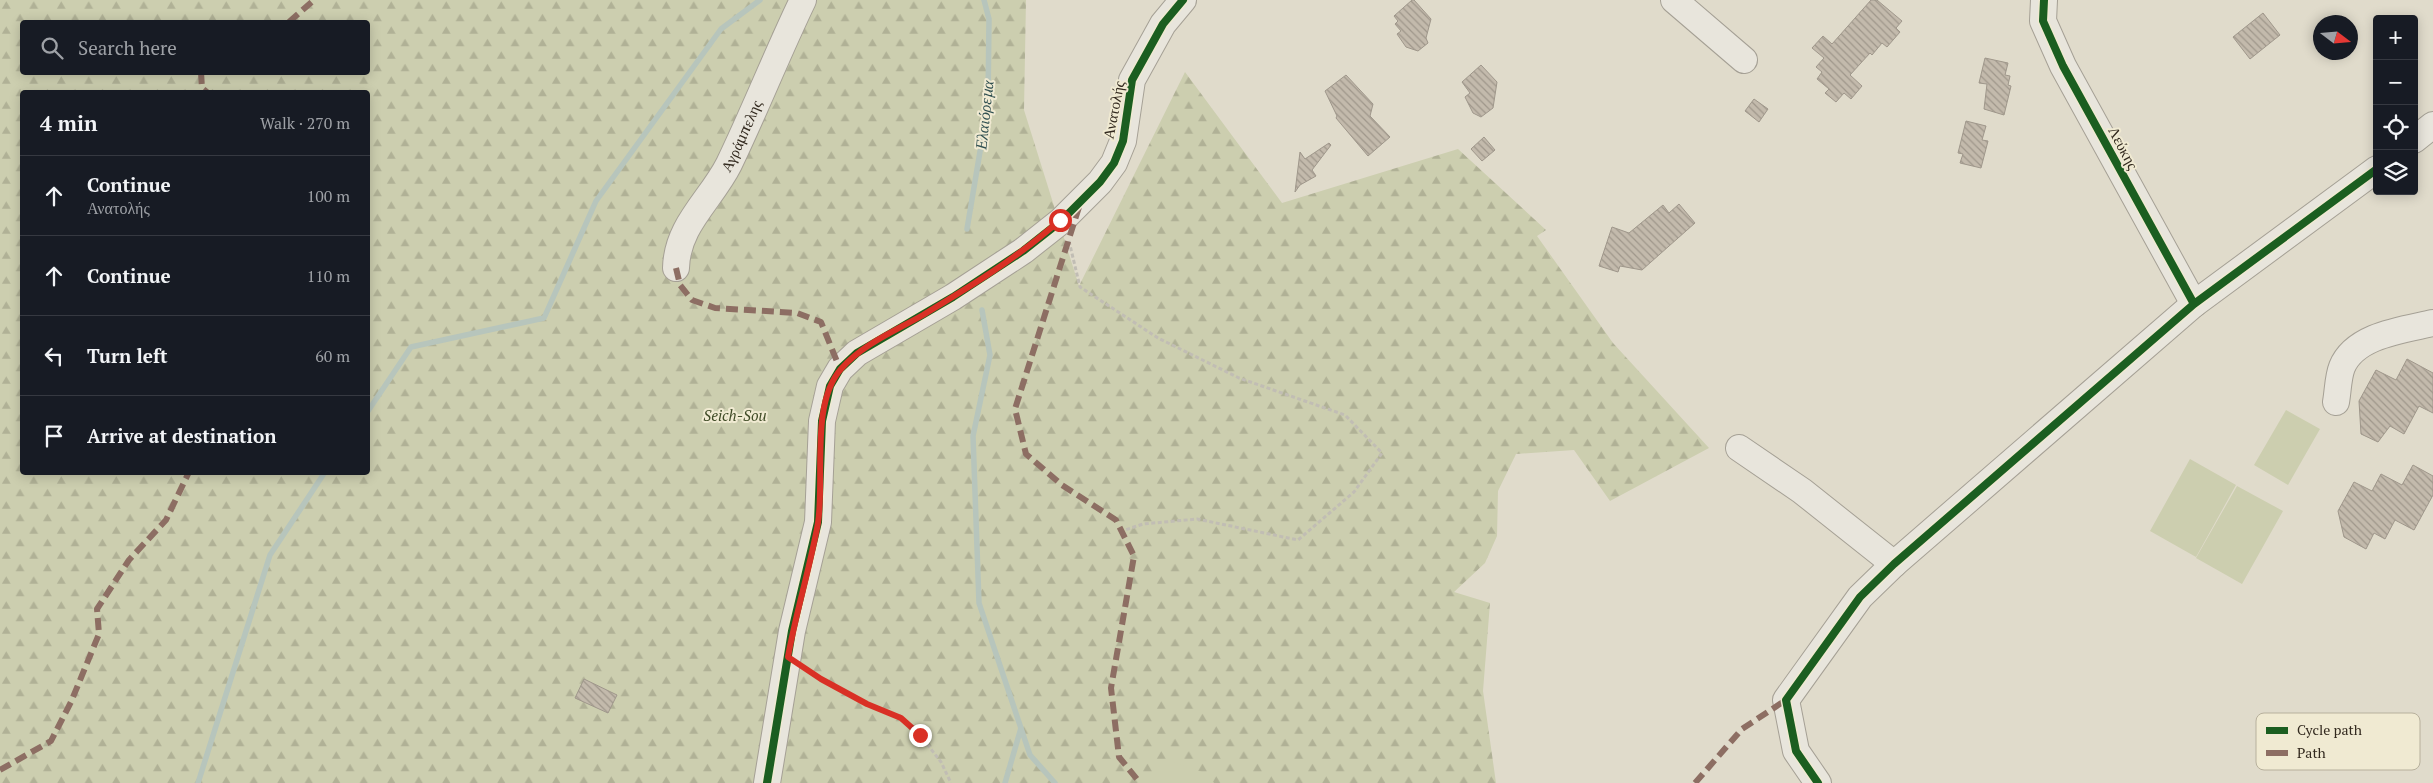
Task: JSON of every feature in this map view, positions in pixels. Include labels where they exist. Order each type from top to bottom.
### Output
[{"type":"street","name":"Αγράμπελης","points":[[676,268],[677,252],[685,231],[728,165],[803,0]]},
{"type":"street","name":"Ανατολής","points":[[788,657],[818,522],[824,407],[830,386],[840,369],[866,347],[953,297],[1023,251],[1055,226],[1100,182],[1114,163],[1123,141],[1132,80],[1163,24],[1184,0]]},
{"type":"street","points":[[1674,0],[1744,60]]},
{"type":"street","name":"Λεύκης","points":[[2044,0],[2044,22],[2063,66],[2194,304]]},
{"type":"street","points":[[2418,137],[2433,125]]},
{"type":"street","points":[[1818,783],[1796,751],[1786,700],[1860,597],[1894,564],[2194,304],[2373,172]]},
{"type":"street","points":[[2336,402],[2342,368],[2351,352],[2385,334],[2433,323]]},
{"type":"street","points":[[1739,448],[1802,491],[1894,564]]},
{"type":"street","points":[[767,783],[788,657]]},
{"type":"path","points":[[1068,238],[1080,287],[1158,338],[1238,378],[1345,415],[1382,453],[1354,492],[1298,540],[1197,519],[1143,524],[1122,531]]},
{"type":"path","points":[[788,657],[821,679],[867,704],[901,718],[920,735],[941,762],[950,783]]},
{"type":"green space","name":"Seich-Sou","points":[[0,0],[1026,0],[1024,110],[1079,286],[1185,72],[1282,203],[1458,149],[1546,230],[1537,236],[1613,343],[1709,448],[1610,501],[1574,450],[1516,454],[1498,491],[1497,536],[1485,563],[1454,592],[1490,603],[1483,691],[1496,783],[0,783]]},
{"type":"green space","points":[[2286,410],[2320,429],[2288,485],[2254,465]]},
{"type":"green space","points":[[2190,459],[2236,485],[2196,557],[2150,531]]},
{"type":"green space","points":[[2237,486],[2283,511],[2242,584],[2196,558]]},
{"type":"green space","points":[[1172,762],[1208,774],[1214,783],[1151,783]]},
{"type":"building","points":[[1412,0],[1431,19],[1426,38],[1428,43],[1418,51],[1406,47],[1397,34],[1401,31],[1395,24],[1398,21],[1394,16]]},
{"type":"building","points":[[1871,0],[1877,0],[1902,21],[1896,28],[1900,32],[1887,47],[1882,43],[1872,55],[1870,53],[1850,75],[1862,86],[1851,99],[1844,93],[1836,102],[1825,93],[1829,89],[1817,79],[1822,72],[1816,67],[1824,58],[1812,48],[1823,36],[1832,44]]},
{"type":"building","points":[[2263,13],[2280,35],[2250,59],[2233,37]]},
{"type":"building","points":[[1985,58],[2008,63],[2005,75],[2010,76],[2008,85],[2011,86],[2004,115],[1984,109],[1987,84],[1979,83]]},
{"type":"building","points":[[1481,65],[1497,82],[1493,108],[1481,117],[1473,113],[1465,97],[1470,93],[1462,82]]},
{"type":"building","points":[[1346,75],[1373,104],[1370,116],[1390,137],[1368,156],[1336,118],[1337,116],[1325,91]]},
{"type":"building","points":[[1754,99],[1768,109],[1759,122],[1745,111]]},
{"type":"building","points":[[1966,121],[1986,126],[1982,140],[1988,141],[1981,168],[1960,163],[1963,154],[1958,153]]},
{"type":"building","points":[[1484,137],[1495,150],[1482,161],[1471,149]]},
{"type":"building","points":[[1329,143],[1331,145],[1312,170],[1316,176],[1300,185],[1295,192],[1300,152],[1305,159]]},
{"type":"building","points":[[1679,204],[1695,223],[1642,270],[1620,266],[1618,272],[1599,266],[1612,227],[1629,233],[1663,205],[1669,213]]},
{"type":"building","points":[[2407,359],[2433,373],[2433,413],[2419,406],[2404,434],[2390,426],[2378,442],[2361,434],[2359,401],[2376,370],[2396,380]]},
{"type":"building","points":[[2413,465],[2433,476],[2433,495],[2414,530],[2395,520],[2385,539],[2374,533],[2366,549],[2344,537],[2338,511],[2354,482],[2372,491],[2381,474],[2402,485]]},
{"type":"building","points":[[584,679],[617,695],[608,713],[575,698]]},
{"type":"waterway","points":[[370,408],[411,347],[544,318],[596,201],[721,29],[760,0]]},
{"type":"waterway","name":"Ελαιόρεμα","points":[[967,229],[988,104],[989,19],[984,0]]},
{"type":"waterway","points":[[982,310],[990,355],[973,436],[979,603],[1030,755],[1055,783]]},
{"type":"waterway","points":[[198,783],[270,555],[323,475]]},
{"type":"waterway","points":[[1005,783],[1021,728]]},
{"type":"marked path","points":[[291,20],[314,0]]},
{"type":"marked path","points":[[201,75],[202,88],[204,90]]},
{"type":"marked path","points":[[1079,207],[1015,409],[1026,454],[1062,485],[1116,520],[1134,556],[1111,688],[1119,757],[1140,783]]},
{"type":"marked path","points":[[676,268],[680,285],[692,300],[715,308],[797,313],[821,322],[840,369]]},
{"type":"marked path","points":[[0,770],[51,741],[71,702],[99,634],[97,609],[129,560],[166,520],[188,475]]},
{"type":"marked path","points":[[1695,783],[1742,729],[1786,700]]},
{"type":"cycle path","points":[[767,783],[792,631],[818,522],[822,421],[830,386],[840,369],[857,353],[953,297],[1023,251],[1061,221],[1100,182],[1114,163],[1123,141],[1132,80],[1163,24],[1183,0]]},
{"type":"cycle path","points":[[2044,0],[2043,21],[2063,66],[2194,304]]},
{"type":"cycle path","points":[[1818,783],[1796,751],[1786,700],[1860,597],[1894,564],[2194,304],[2373,172]]},
{"type":"route","points":[[920,735],[901,718],[867,704],[821,679],[788,657],[802,585],[818,522],[822,421],[828,391],[840,369],[866,347],[953,297],[1003,265],[1043,236],[1060,220]]}]
